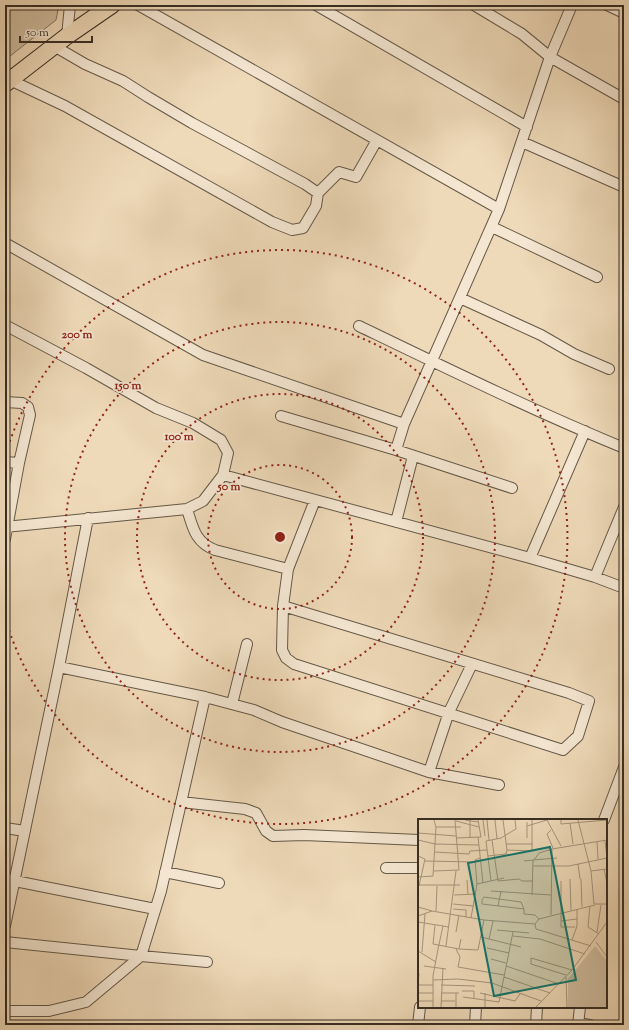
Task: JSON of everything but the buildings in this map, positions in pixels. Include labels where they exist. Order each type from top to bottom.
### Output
[{"type":"main road","points":[[7,79],[67,29],[93,5]]},
{"type":"main road","points":[[7,79],[54,46],[67,29],[112,5]]},
{"type":"street","points":[[67,29],[70,5]]},
{"type":"street","points":[[138,5],[499,209]]},
{"type":"street","points":[[316,5],[527,127]]},
{"type":"street","points":[[474,5],[522,34],[550,57],[624,99]]},
{"type":"street","points":[[396,450],[404,424],[492,227],[550,57],[572,5]]},
{"type":"street","points":[[607,5],[624,13]]},
{"type":"street","points":[[54,46],[85,64],[123,81],[186,119],[305,184],[318,193]]},
{"type":"street","points":[[7,79],[65,106],[187,176],[272,222],[292,230],[303,228],[316,206],[318,193],[339,172],[356,177],[377,140]]},
{"type":"street","points":[[522,142],[624,187]]},
{"type":"street","points":[[492,227],[598,277]]},
{"type":"street","points":[[5,243],[203,355],[404,424]]},
{"type":"street","points":[[460,298],[541,335],[574,354],[609,369]]},
{"type":"street","points":[[5,325],[86,368],[156,408],[193,423],[220,440],[228,454],[223,475],[203,501],[187,509],[6,527]]},
{"type":"street","points":[[359,326],[432,361],[624,448]]},
{"type":"street","points":[[5,402],[22,403],[28,408],[30,415],[6,527],[5,539]]},
{"type":"street","points":[[281,416],[396,450],[512,488]]},
{"type":"street","points":[[530,558],[585,431]]},
{"type":"street","points":[[396,522],[413,456]]},
{"type":"street","points":[[5,462],[19,463]]},
{"type":"street","points":[[223,475],[530,558],[595,577],[624,588]]},
{"type":"street","points":[[283,606],[569,693],[589,701],[578,736],[563,750],[449,712],[294,664],[286,658],[282,650],[283,606],[288,569],[315,500]]},
{"type":"street","points":[[595,577],[624,507]]},
{"type":"street","points":[[187,509],[196,534],[206,546],[215,550],[288,569]]},
{"type":"street","points":[[5,926],[10,880],[25,831],[88,518]]},
{"type":"street","points":[[232,704],[247,644]]},
{"type":"street","points":[[429,772],[449,712],[472,664]]},
{"type":"street","points":[[59,667],[232,704],[254,710],[282,722],[429,772],[499,785]]},
{"type":"street","points":[[5,1011],[49,1011],[86,1002],[141,956],[166,872],[205,697]]},
{"type":"street","points":[[604,819],[621,784],[624,767]]},
{"type":"street","points":[[181,802],[245,809],[256,813],[266,831],[273,836],[304,835],[418,840]]},
{"type":"street","points":[[5,828],[25,831]]},
{"type":"street","points":[[386,868],[418,868]]},
{"type":"street","points":[[166,872],[219,883]]},
{"type":"street","points":[[10,880],[155,909]]},
{"type":"street","points":[[5,942],[207,962]]},
{"type":"street","points":[[418,1025],[420,1008]]},
{"type":"street","points":[[475,1025],[476,1008]]},
{"type":"street","points":[[536,1025],[537,1008]]},
{"type":"street","points":[[580,1008],[578,1024],[590,1025]]},
{"type":"shaded area","points":[[5,5],[59,5],[56,20],[5,60]]}]
